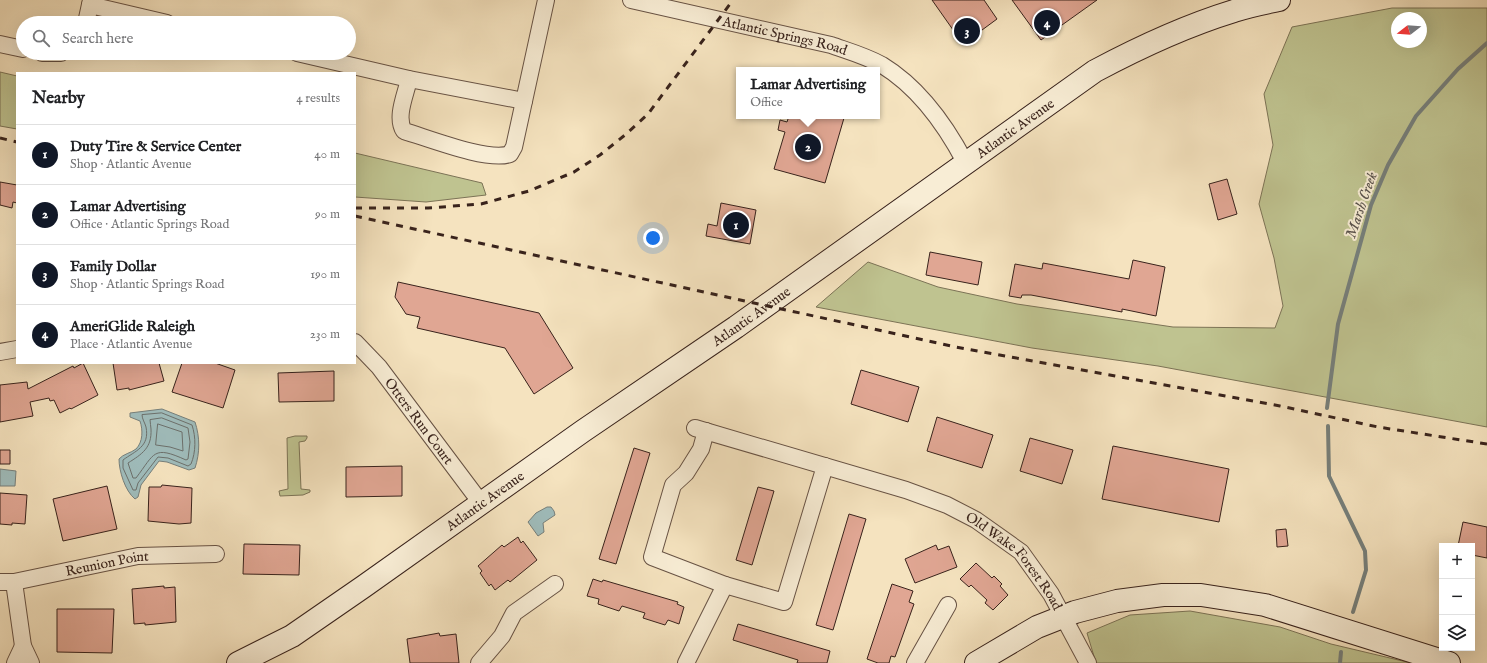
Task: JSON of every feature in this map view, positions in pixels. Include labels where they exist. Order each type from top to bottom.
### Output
[{"type":"main road","name":"Atlantic Avenue","points":[[238,663],[292,636],[481,503],[736,327],[965,162],[1095,71],[1151,42],[1188,27],[1235,10],[1279,0]]},
{"type":"main road","name":"Old Wake Forest Road","points":[[1062,616],[1091,607],[1138,597],[1163,594],[1201,595],[1265,605],[1449,663]]},
{"type":"main road","points":[[976,663],[1037,627],[1062,616]]},
{"type":"street","points":[[409,79],[400,118],[401,126],[404,131],[487,155],[502,157],[510,154],[514,147],[546,0]]},
{"type":"street","name":"Atlantic Springs Road","points":[[631,0],[831,45],[860,55],[882,65],[899,78],[920,98],[951,136],[965,162]]},
{"type":"street","points":[[87,16],[90,3],[140,16]]},
{"type":"street","points":[[0,44],[16,47]]},
{"type":"street","points":[[327,60],[409,79],[524,101]]},
{"type":"street","name":"Otters Run Court","points":[[356,343],[379,367],[481,503]]},
{"type":"street","points":[[0,352],[16,350]]},
{"type":"street","name":"Old Wake Forest Road","points":[[725,585],[652,557],[674,485],[686,473],[700,449],[701,429],[906,490],[947,505],[976,520],[1021,552],[1051,594],[1062,616]]},
{"type":"street","points":[[686,663],[725,585],[784,602],[825,466]]},
{"type":"street","name":"Reunion Point","points":[[7,582],[138,556],[216,554]]},
{"type":"street","points":[[7,582],[23,646],[31,663]]},
{"type":"street","points":[[479,663],[502,636],[514,613],[554,584]]},
{"type":"street","points":[[915,663],[948,605]]},
{"type":"street","points":[[1062,616],[1088,663]]},
{"type":"street","points":[[15,663],[23,646]]},
{"type":"green space","points":[[1392,8],[1487,8],[1487,427],[1158,366],[1032,348],[816,307],[868,262],[938,287],[1017,304],[1173,327],[1275,328],[1283,306],[1274,258],[1259,204],[1273,145],[1264,94],[1292,27]]},
{"type":"green space","points":[[0,72],[16,76],[16,129],[0,126]]},
{"type":"green space","points":[[356,153],[482,183],[486,195],[426,202],[356,197]]},
{"type":"green space","points":[[307,436],[305,441],[299,442],[301,489],[310,490],[310,492],[303,495],[280,496],[279,491],[288,489],[287,438]]},
{"type":"green space","points":[[1190,611],[1280,627],[1331,644],[1411,663],[1096,663],[1087,633],[1130,615]]},
{"type":"water","points":[[162,409],[195,422],[199,445],[195,468],[189,470],[167,462],[159,461],[141,485],[138,497],[135,499],[128,491],[121,475],[119,464],[119,459],[136,449],[141,439],[142,428],[140,421],[130,417],[130,413]]},
{"type":"water","points":[[0,469],[16,471],[15,486],[0,486]]},
{"type":"water","points":[[547,507],[551,507],[555,515],[543,523],[544,532],[538,536],[528,522],[536,513]]},
{"type":"building","points":[[932,0],[984,0],[997,19],[963,44]]},
{"type":"building","points":[[1012,0],[1097,0],[1041,40]]},
{"type":"building","points":[[788,119],[844,119],[825,183],[774,169],[785,132],[778,130],[780,120],[787,122]]},
{"type":"building","points":[[1227,179],[1237,214],[1218,220],[1209,184]]},
{"type":"building","points":[[0,182],[16,185],[16,203],[13,202],[12,208],[0,205]]},
{"type":"building","points":[[721,203],[756,210],[750,244],[706,236],[708,224],[717,226]]},
{"type":"building","points":[[930,252],[982,262],[978,285],[926,275]]},
{"type":"building","points":[[1133,260],[1165,267],[1156,316],[1122,309],[1122,312],[1031,295],[1022,295],[1021,298],[1009,296],[1015,264],[1042,269],[1043,263],[1129,279]]},
{"type":"building","points":[[398,282],[539,313],[573,368],[534,394],[505,348],[417,328],[420,317],[406,314],[395,297]]},
{"type":"building","points":[[83,364],[98,395],[60,413],[54,400],[50,401],[49,398],[30,402],[33,416],[0,422],[0,385],[27,382],[28,389],[73,366],[74,368]]},
{"type":"building","points":[[113,364],[159,364],[164,381],[129,390],[129,388],[117,390]]},
{"type":"building","points":[[182,364],[218,364],[235,370],[223,408],[172,392]]},
{"type":"building","points":[[861,370],[919,387],[908,422],[851,404]]},
{"type":"building","points":[[334,371],[334,401],[279,402],[278,373]]},
{"type":"building","points":[[937,417],[993,435],[982,468],[927,451]]},
{"type":"building","points":[[1030,438],[1073,450],[1062,484],[1020,471]]},
{"type":"building","points":[[1113,446],[1229,469],[1219,522],[1102,499]]},
{"type":"building","points":[[634,448],[650,453],[616,564],[599,559]]},
{"type":"building","points":[[0,450],[10,450],[10,464],[0,464]]},
{"type":"building","points":[[402,466],[402,496],[346,497],[346,467]]},
{"type":"building","points":[[162,485],[192,488],[191,523],[179,524],[148,521],[149,487],[161,487]]},
{"type":"building","points":[[107,486],[117,529],[63,541],[53,499]]},
{"type":"building","points":[[758,487],[774,491],[752,565],[736,560]]},
{"type":"building","points":[[0,493],[27,495],[25,524],[0,524]]},
{"type":"building","points":[[849,514],[866,519],[833,630],[816,625]]},
{"type":"building","points":[[1463,522],[1487,527],[1487,558],[1475,556],[1475,543],[1459,543]]},
{"type":"building","points":[[1286,529],[1288,546],[1277,547],[1276,530]]},
{"type":"building","points":[[518,537],[521,543],[523,541],[537,560],[510,582],[508,580],[495,590],[491,584],[489,586],[480,573],[482,571],[478,566],[502,545],[504,547]]},
{"type":"building","points":[[244,544],[300,545],[299,575],[243,574]]},
{"type":"building","points":[[936,545],[938,550],[949,546],[957,567],[915,583],[905,559]]},
{"type":"building","points":[[976,563],[992,578],[994,576],[1002,584],[1000,586],[1008,595],[993,610],[985,603],[987,600],[971,585],[969,587],[960,579]]},
{"type":"building","points":[[593,579],[602,582],[603,580],[678,602],[677,604],[684,607],[679,624],[668,620],[665,625],[643,618],[645,613],[622,606],[619,611],[598,604],[599,599],[587,596]]},
{"type":"building","points":[[892,584],[913,591],[909,602],[914,604],[895,657],[891,656],[889,663],[878,663],[867,659]]},
{"type":"building","points":[[164,586],[164,588],[175,587],[176,622],[145,625],[145,623],[134,624],[132,589]]},
{"type":"building","points":[[57,609],[114,609],[112,653],[57,652]]},
{"type":"building","points":[[738,624],[830,651],[827,663],[797,663],[798,660],[733,640]]},
{"type":"building","points":[[439,633],[440,636],[456,634],[459,663],[410,663],[407,639]]},
{"type":"waterway","name":"Marsh Creek","points":[[1327,408],[1338,324],[1371,205],[1388,165],[1416,116],[1458,69],[1487,43]]},
{"type":"waterway","name":"Marsh Creek","points":[[1328,426],[1329,476],[1365,551],[1366,570],[1353,612]]},
{"type":"waterway","name":"Marsh Creek","points":[[1340,663],[1341,652]]},
{"type":"railway","points":[[356,208],[428,208],[481,204],[529,191],[574,172],[600,155],[648,114],[733,0]]},
{"type":"railway","points":[[0,138],[16,142]]},
{"type":"railway","points":[[356,216],[956,347],[1280,406],[1378,427],[1487,444]]},
{"type":"place","name":"AmeriGlide Raleigh","points":[[1047,23]]},
{"type":"place","name":"Family Dollar","points":[[967,31]]},
{"type":"place","name":"Lamar Advertising","points":[[808,147]]},
{"type":"place","name":"Duty Tire & Service Center","points":[[736,225]]}]
